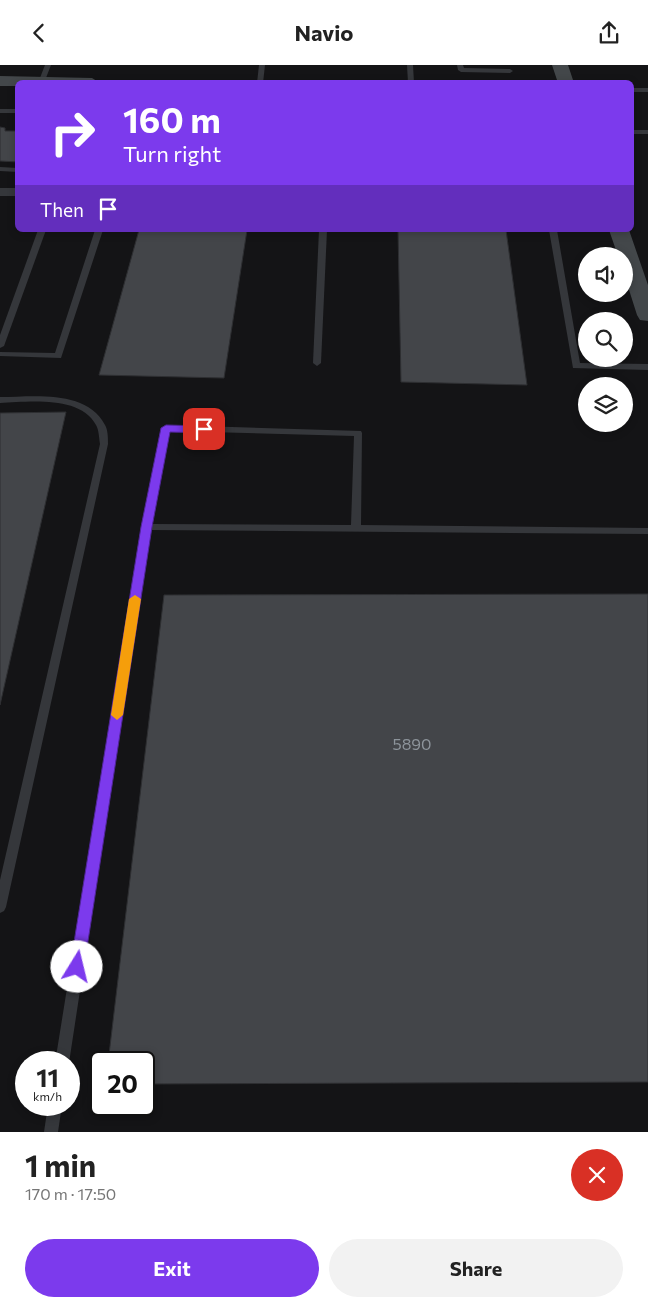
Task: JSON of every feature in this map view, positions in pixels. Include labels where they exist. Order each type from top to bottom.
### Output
[{"type":"street","points":[[560,65],[565,80]]},
{"type":"street","points":[[0,81],[15,81]]},
{"type":"street","points":[[0,193],[15,192]]},
{"type":"street","points":[[620,232],[643,287],[648,315]]},
{"type":"lane","points":[[42,80],[48,65]]},
{"type":"lane","points":[[260,80],[262,65]]},
{"type":"lane","points":[[410,65],[411,80]]},
{"type":"lane","points":[[460,65],[461,70],[510,71]]},
{"type":"lane","points":[[634,90],[648,90]]},
{"type":"lane","points":[[0,111],[15,111]]},
{"type":"lane","points":[[634,132],[648,132]]},
{"type":"lane","points":[[0,169],[15,169]]},
{"type":"lane","points":[[0,346],[41,232]]},
{"type":"lane","points":[[0,354],[58,356],[98,232]]},
{"type":"lane","points":[[318,363],[323,232]]},
{"type":"lane","points":[[552,232],[576,366],[648,367]]},
{"type":"lane","points":[[0,400],[56,400],[74,403],[88,409],[99,419],[104,431],[104,444],[0,907]]},
{"type":"lane","points":[[64,1051],[146,527],[166,428],[358,433],[356,529]]},
{"type":"lane","points":[[146,527],[648,531]]},
{"type":"lane","points":[[51,1132],[53,1116]]},
{"type":"building","points":[[0,127],[5,128],[5,131],[15,131],[15,162],[0,161]]},
{"type":"building","points":[[138,232],[247,232],[224,378],[99,375]]},
{"type":"building","points":[[398,232],[506,232],[527,385],[401,382]]},
{"type":"building","points":[[66,412],[0,705],[0,413]]},
{"type":"building","points":[[648,594],[648,1082],[155,1084],[155,1051],[109,1051],[164,595]]},
{"type":"slow traffic","points":[[117,715],[135,599]]},
{"type":"route","points":[[77,967],[146,527],[166,428],[204,429]]}]
